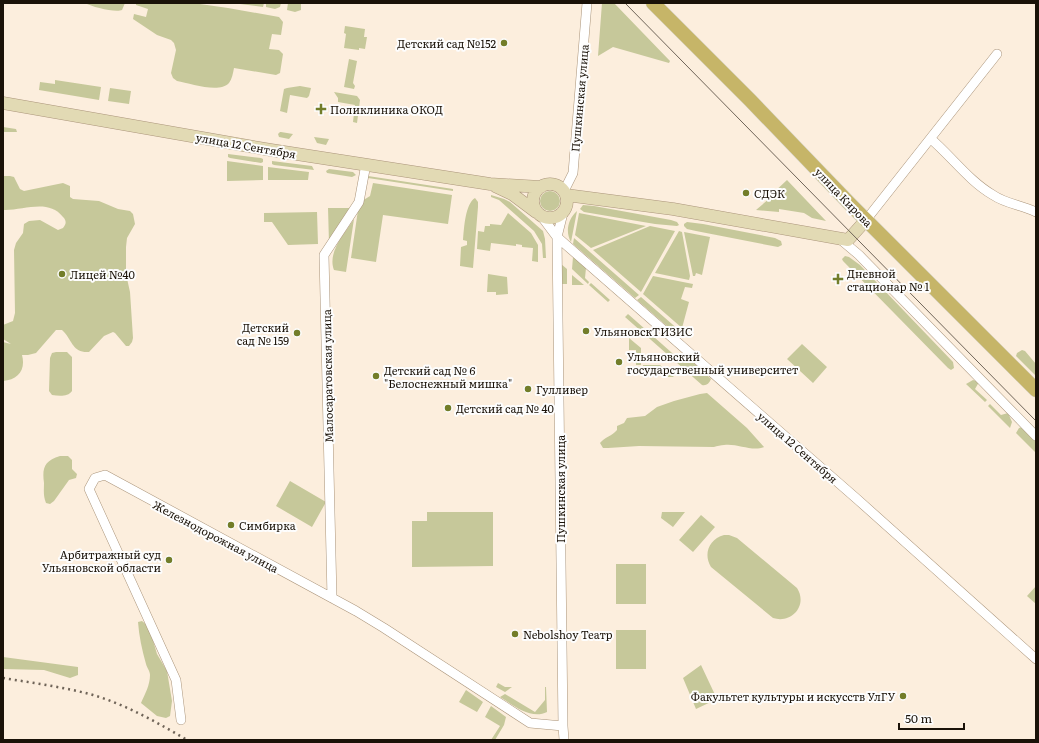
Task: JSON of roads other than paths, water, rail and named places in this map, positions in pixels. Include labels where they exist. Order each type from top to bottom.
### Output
[{"type":"main road","name":"улица Кирова","points":[[653,3],[866,220],[1036,390]]},
{"type":"main road","name":"улица 12 Сентября","points":[[3,103],[271,150],[490,184],[541,187]]},
{"type":"main road","name":"улица 12 Сентября","points":[[490,184],[512,194],[539,214]]},
{"type":"main road","points":[[565,193],[567,201],[566,207],[563,213],[553,218],[539,214],[533,206],[533,198],[536,192],[541,187],[550,184],[556,185],[565,193],[848,240],[866,220]]},
{"type":"street","name":"Пушкинская улица","points":[[565,193],[573,173],[587,3]]},
{"type":"street","points":[[866,220],[997,54]]},
{"type":"street","points":[[931,139],[982,188],[993,196],[1036,212]]},
{"type":"street","name":"Малосаратовская улица","points":[[332,598],[324,255],[359,202],[366,164]]},
{"type":"street","name":"Пушкинская улица","points":[[563,213],[557,237],[564,740]]},
{"type":"street","points":[[539,214],[557,237]]},
{"type":"street","name":"улица 12 Сентября","points":[[557,237],[857,499],[1036,659]]},
{"type":"street","points":[[838,238],[860,254],[1036,436]]},
{"type":"street","name":"Железнодорожная улица","points":[[180,720],[176,680],[89,489],[95,478],[105,476],[332,598],[384,628],[530,723],[563,726]]},
{"type":"tram line","points":[[625,3],[1036,421]]},
{"type":"railway","points":[[3,678],[48,685],[106,699],[142,715],[187,740]]},
{"type":"place","name":"Детский сад №152","points":[[504,43]]},
{"type":"place","name":"Поликлиника ОКОД","points":[[321,109]]},
{"type":"place","name":"СДЭК","points":[[746,193]]},
{"type":"place","name":"Лицей №40","points":[[62,274]]},
{"type":"place","name":"Дневной стационар № 1","points":[[838,279]]},
{"type":"place","name":"УльяновскТИЗИС","points":[[586,331]]},
{"type":"place","name":"Детский сад № 159","points":[[297,333]]},
{"type":"place","name":"Ульяновский государственный университет","points":[[619,362]]},
{"type":"place","name":"Детский сад № 6 \"Белоснежный мишка\"","points":[[376,376]]},
{"type":"place","name":"Гулливер","points":[[528,389]]},
{"type":"place","name":"Детский сад № 40","points":[[448,408]]},
{"type":"place","name":"Симбирка","points":[[231,525]]},
{"type":"place","name":"Арбитражный суд Ульяновской области","points":[[169,560]]},
{"type":"place","name":"Nebolshoy Театр","points":[[515,634]]},
{"type":"place","name":"Факультет культуры и искусств УлГУ","points":[[903,696]]}]
